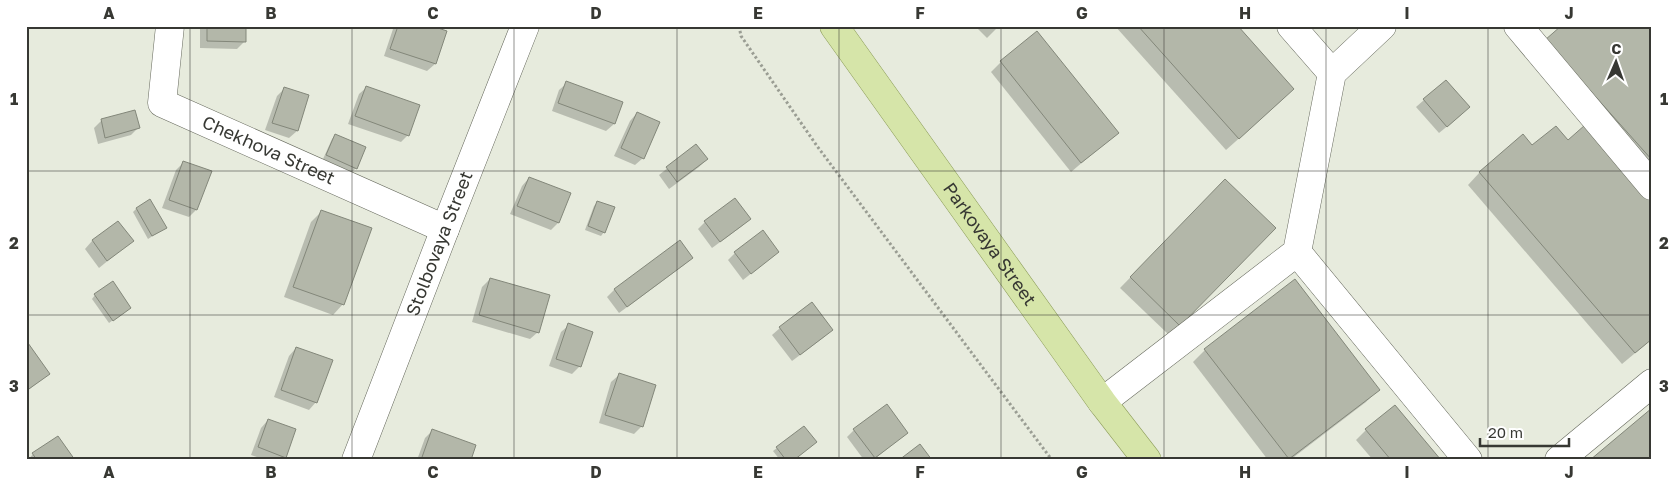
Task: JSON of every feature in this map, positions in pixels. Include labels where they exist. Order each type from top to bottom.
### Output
[{"type":"main road","name":"Parkovaya Street","points":[[834,26],[1102,402],[1147,460]]},
{"type":"street","name":"Chekhova Street","points":[[170,26],[162,103],[445,229]]},
{"type":"street","name":"Stolbovaya Street","points":[[356,460],[525,26]]},
{"type":"street","points":[[1291,26],[1332,73]]},
{"type":"street","points":[[1102,402],[1297,252],[1332,73],[1382,26]]},
{"type":"street","points":[[1518,26],[1652,186]]},
{"type":"street","points":[[1297,252],[1468,460]]},
{"type":"street","points":[[1559,460],[1652,383]]},
{"type":"path","points":[[739,26],[741,36],[817,146],[1052,460]]},
{"type":"building","points":[[207,26],[246,26],[246,42],[207,41]]},
{"type":"building","points":[[398,26],[432,26],[447,31],[436,64],[390,49]]},
{"type":"building","points":[[1138,26],[1238,26],[1294,89],[1239,139]]},
{"type":"building","points":[[1561,26],[1652,26],[1652,160],[1545,40]]},
{"type":"building","points":[[1037,31],[1119,133],[1081,163],[1000,61]]},
{"type":"building","points":[[1446,80],[1470,107],[1447,127],[1423,99]]},
{"type":"building","points":[[566,81],[623,102],[615,124],[558,103]]},
{"type":"building","points":[[366,86],[420,105],[409,136],[355,116]]},
{"type":"building","points":[[284,87],[309,95],[298,131],[272,123]]},
{"type":"building","points":[[135,110],[140,128],[105,138],[101,119]]},
{"type":"building","points":[[637,112],[660,122],[644,159],[621,148]]},
{"type":"building","points":[[1585,125],[1652,203],[1652,339],[1635,353],[1479,172],[1523,134],[1532,145],[1556,126],[1568,140]]},
{"type":"building","points":[[335,134],[366,147],[357,169],[326,155]]},
{"type":"building","points":[[696,144],[708,159],[677,182],[666,167]]},
{"type":"building","points":[[183,161],[212,171],[197,210],[169,200]]},
{"type":"building","points":[[529,177],[571,193],[559,223],[517,206]]},
{"type":"building","points":[[1225,179],[1276,228],[1180,326],[1130,277]]},
{"type":"building","points":[[735,198],[751,219],[720,242],[704,221]]},
{"type":"building","points":[[150,199],[167,228],[152,236],[136,208]]},
{"type":"building","points":[[597,201],[615,207],[605,233],[588,226]]},
{"type":"building","points":[[321,210],[372,228],[344,305],[293,287]]},
{"type":"building","points":[[118,221],[134,241],[107,261],[92,240]]},
{"type":"building","points":[[763,230],[779,252],[751,274],[734,252]]},
{"type":"building","points":[[680,240],[693,258],[627,307],[614,289]]},
{"type":"building","points":[[490,278],[550,295],[539,333],[479,315]]},
{"type":"building","points":[[1295,279],[1380,390],[1289,459],[1204,349]]},
{"type":"building","points":[[113,281],[131,308],[113,321],[94,294]]},
{"type":"building","points":[[812,302],[833,330],[800,355],[779,327]]},
{"type":"building","points":[[568,323],[593,332],[581,367],[556,359]]},
{"type":"building","points":[[28,343],[50,374],[26,391],[26,344]]},
{"type":"building","points":[[296,347],[333,360],[317,403],[281,390]]},
{"type":"building","points":[[619,373],[656,385],[643,427],[605,415]]},
{"type":"building","points":[[887,404],[908,433],[875,458],[853,429]]},
{"type":"building","points":[[1395,405],[1441,460],[1391,460],[1365,429]]},
{"type":"building","points":[[1652,408],[1652,460],[1590,460]]},
{"type":"building","points":[[268,419],[296,429],[286,458],[258,447]]},
{"type":"building","points":[[804,426],[817,442],[794,460],[786,460],[776,447]]},
{"type":"building","points":[[432,429],[476,445],[471,460],[421,460]]},
{"type":"building","points":[[58,436],[75,460],[37,460],[32,453]]},
{"type":"building","points":[[920,444],[932,460],[899,460]]}]
